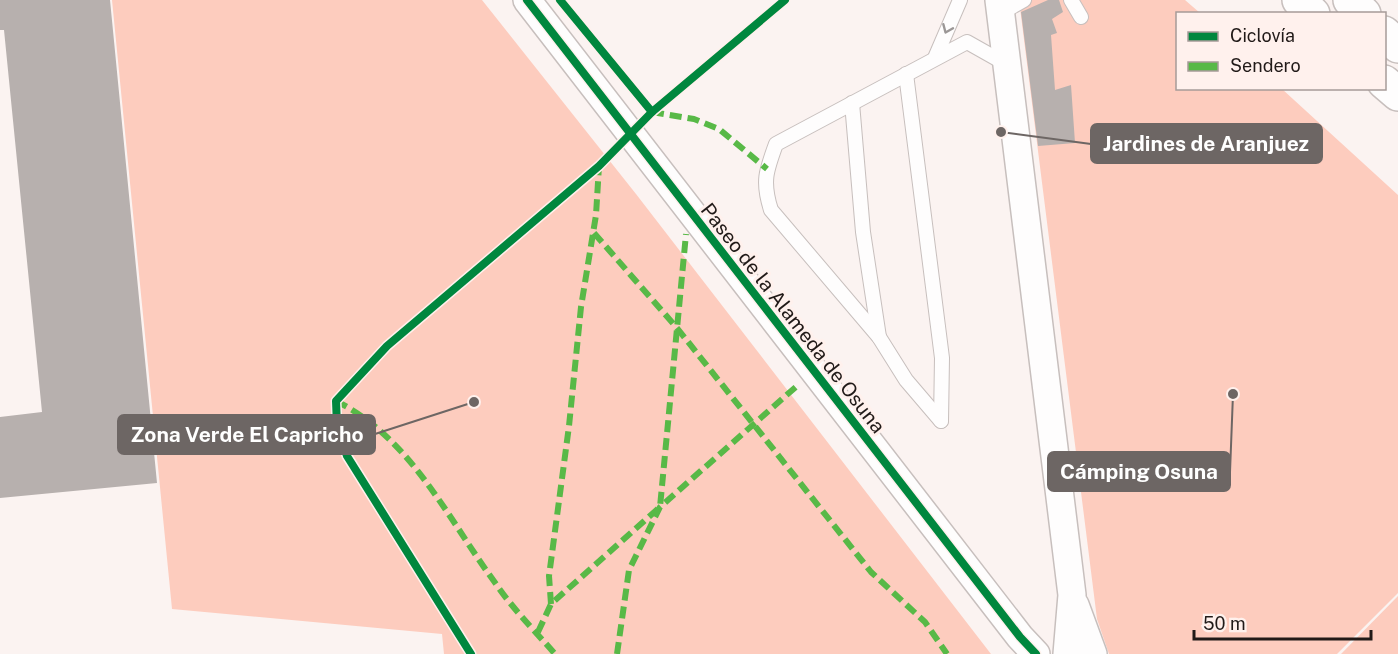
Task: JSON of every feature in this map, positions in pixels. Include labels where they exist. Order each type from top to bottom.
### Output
[{"type":"main road","points":[[1299,0],[1311,12]]},
{"type":"main road","points":[[1350,0],[1362,12]]},
{"type":"main road","points":[[1386,35],[1398,46]]},
{"type":"main road","points":[[1386,84],[1398,94]]},
{"type":"street","name":"Paseo de la Alameda de Osuna","points":[[526,0],[1005,619],[1036,654]]},
{"type":"street","points":[[1008,4],[1006,64],[1072,595],[1067,654]]},
{"type":"street","points":[[1072,595],[1094,654]]},
{"type":"lane","points":[[934,58],[960,0]]},
{"type":"lane","points":[[1071,0],[1081,17]]},
{"type":"lane","points":[[906,74],[942,358],[941,421],[906,380],[879,337],[771,210],[764,188],[767,169],[776,144],[934,58],[967,42],[1006,64]]},
{"type":"lane","points":[[852,103],[864,232],[879,337]]},
{"type":"shaded area","points":[[112,0],[482,0],[636,194],[991,654],[444,654],[442,634],[172,609]]},
{"type":"shaded area","points":[[1019,0],[1185,0],[1199,12],[1176,12],[1176,90],[1283,90],[1398,195],[1398,593],[1337,654],[1109,654],[1097,619]]},
{"type":"shaded area","points":[[1398,596],[1398,654],[1341,654]]},
{"type":"building","points":[[0,0],[110,0],[157,483],[0,498],[0,417],[42,412],[4,30],[0,30]]},
{"type":"building","points":[[1048,0],[1059,0],[1063,12],[1052,19],[1057,33],[1051,35],[1055,90],[1071,85],[1075,143],[1038,146],[1021,12]]},
{"type":"marked path","points":[[652,112],[694,119],[719,129],[767,169]]},
{"type":"marked path","points":[[551,604],[549,576],[569,426],[581,307],[596,215],[599,166]]},
{"type":"marked path","points":[[594,233],[677,328],[871,572],[925,622],[947,654]]},
{"type":"marked path","points":[[538,632],[551,604],[660,507],[686,234]]},
{"type":"marked path","points":[[617,654],[629,570],[660,507],[798,385]]},
{"type":"marked path","points":[[336,401],[362,417],[386,436],[407,458],[503,593],[555,654]]},
{"type":"cycle path","points":[[527,0],[1020,637],[1036,654]]},
{"type":"cycle path","points":[[560,0],[652,112]]},
{"type":"cycle path","points":[[471,654],[347,456],[337,425],[336,401],[387,346],[599,166],[652,112],[785,0]]},
{"type":"place","name":"Jardines de Aranjuez","points":[[1001,132]]},
{"type":"place","name":"Cámping Osuna","points":[[1233,394]]},
{"type":"place","name":"Zona Verde El Capricho","points":[[474,402]]}]
